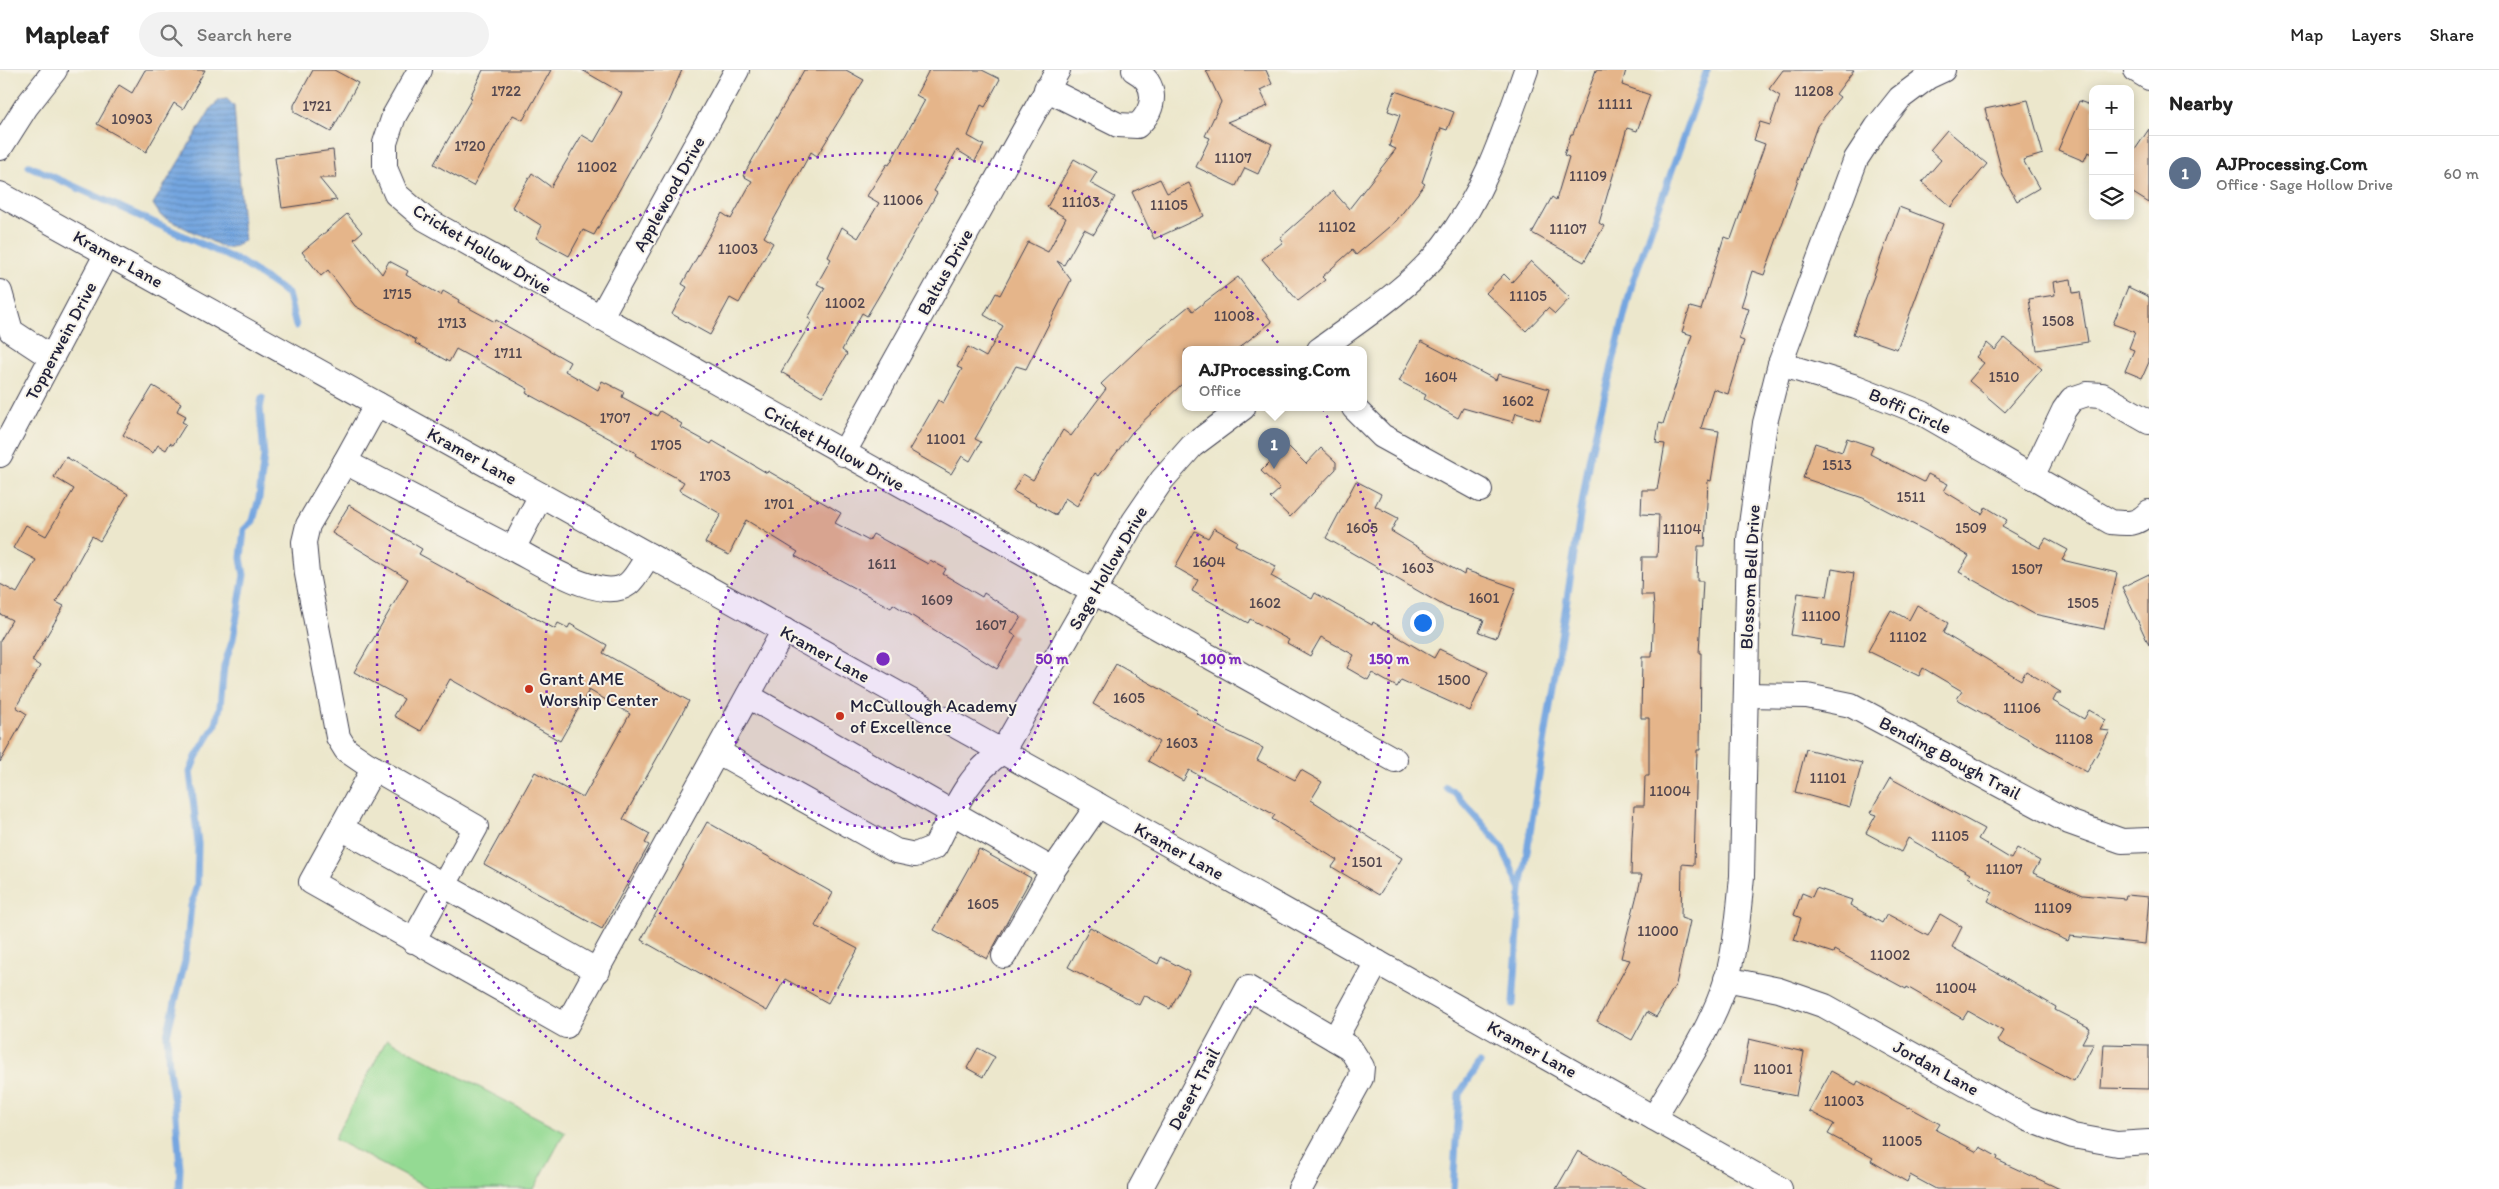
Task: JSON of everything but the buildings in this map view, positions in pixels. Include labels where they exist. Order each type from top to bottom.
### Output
[{"type":"street","points":[[0,148],[26,107],[55,70]]},
{"type":"street","name":"Cricket Hollow Drive","points":[[420,70],[394,116],[386,143],[386,168],[396,194],[425,219],[843,454],[1395,760]]},
{"type":"street","name":"Applewood Drive","points":[[600,318],[737,70]]},
{"type":"street","name":"Baltus Drive","points":[[843,454],[1052,80],[1118,125],[1137,126],[1148,117],[1152,104],[1151,90],[1145,76],[1134,70]]},
{"type":"street","points":[[1324,346],[1398,292],[1444,246],[1473,203],[1495,157],[1526,70]]},
{"type":"street","name":"Blossom Bell Drive","points":[[1654,1118],[1709,1022],[1726,978],[1737,926],[1742,876],[1749,539],[1765,423],[1780,364],[1856,160],[1877,126],[1900,98],[1928,77],[1942,70]]},
{"type":"street","points":[[2136,70],[2149,78]]},
{"type":"street","name":"Kramer Lane","points":[[0,194],[1098,805],[1778,1188]]},
{"type":"street","name":"Topperwein Drive","points":[[0,455],[107,253]]},
{"type":"street","points":[[0,292],[11,331],[52,358]]},
{"type":"street","name":"Boffi Circle","points":[[1780,364],[1856,388],[1922,413],[2111,522],[2128,524],[2141,521],[2149,512]]},
{"type":"street","points":[[2032,477],[2064,410],[2072,399],[2087,394],[2102,395],[2149,422]]},
{"type":"street","points":[[377,404],[308,525],[304,542],[307,574],[338,737],[346,750],[476,827],[413,941]]},
{"type":"street","name":"Sage Hollow Drive","points":[[1002,752],[1134,521],[1162,480],[1192,446],[1239,411]]},
{"type":"street","points":[[1357,411],[1382,436],[1480,490]]},
{"type":"street","points":[[345,462],[592,588],[611,590],[628,584],[649,555]]},
{"type":"street","points":[[513,549],[541,495]]},
{"type":"street","points":[[374,768],[312,882],[413,941],[566,1026],[598,971],[784,630]]},
{"type":"street","name":"Bending Bough Trail","points":[[1746,695],[1807,696],[1851,705],[2068,822],[2122,841],[2149,840]]},
{"type":"street","points":[[748,696],[1053,870]]},
{"type":"street","points":[[718,752],[896,851],[916,855],[935,848],[977,772],[987,762],[1002,752]]},
{"type":"street","points":[[1004,956],[1053,870],[1098,805]]},
{"type":"street","points":[[341,828],[598,971]]},
{"type":"street","points":[[1300,1189],[1361,1078],[1362,1067],[1357,1056],[1350,1048],[1335,1039],[1377,962]]},
{"type":"street","name":"Jordan Lane","points":[[1726,978],[1779,990],[1825,1006],[2028,1119],[2073,1136],[2117,1144],[2149,1142]]},
{"type":"street","name":"Desert Trail","points":[[1140,1189],[1248,988],[1335,1039]]},
{"type":"green space","points":[[387,1039],[565,1132],[534,1189],[429,1189],[334,1139]]},
{"type":"water","points":[[227,99],[234,106],[244,240],[236,246],[225,248],[161,216],[153,204],[212,107],[220,100]]},
{"type":"waterway","points":[[1521,889],[1589,460],[1632,284],[1707,70]]},
{"type":"waterway","points":[[29,166],[241,262],[288,294],[296,326]]},
{"type":"waterway","points":[[179,1189],[180,1168],[176,1115],[169,1069],[167,1035],[185,961],[191,906],[197,885],[198,844],[190,772],[196,757],[216,724],[220,706],[224,666],[233,639],[244,575],[241,558],[244,530],[253,521],[259,498],[264,456],[260,408],[262,398]]},
{"type":"waterway","points":[[1446,787],[1457,795],[1502,847],[1521,889],[1513,1004]]},
{"type":"waterway","points":[[1453,1189],[1459,1094],[1480,1063]]},
{"type":"place","name":"AJProcessing.Com","points":[[1274,469]]},
{"type":"place","name":"Grant AME Worship Center","points":[[529,689]]},
{"type":"place","name":"McCullough Academy of Excellence","points":[[840,716]]}]
